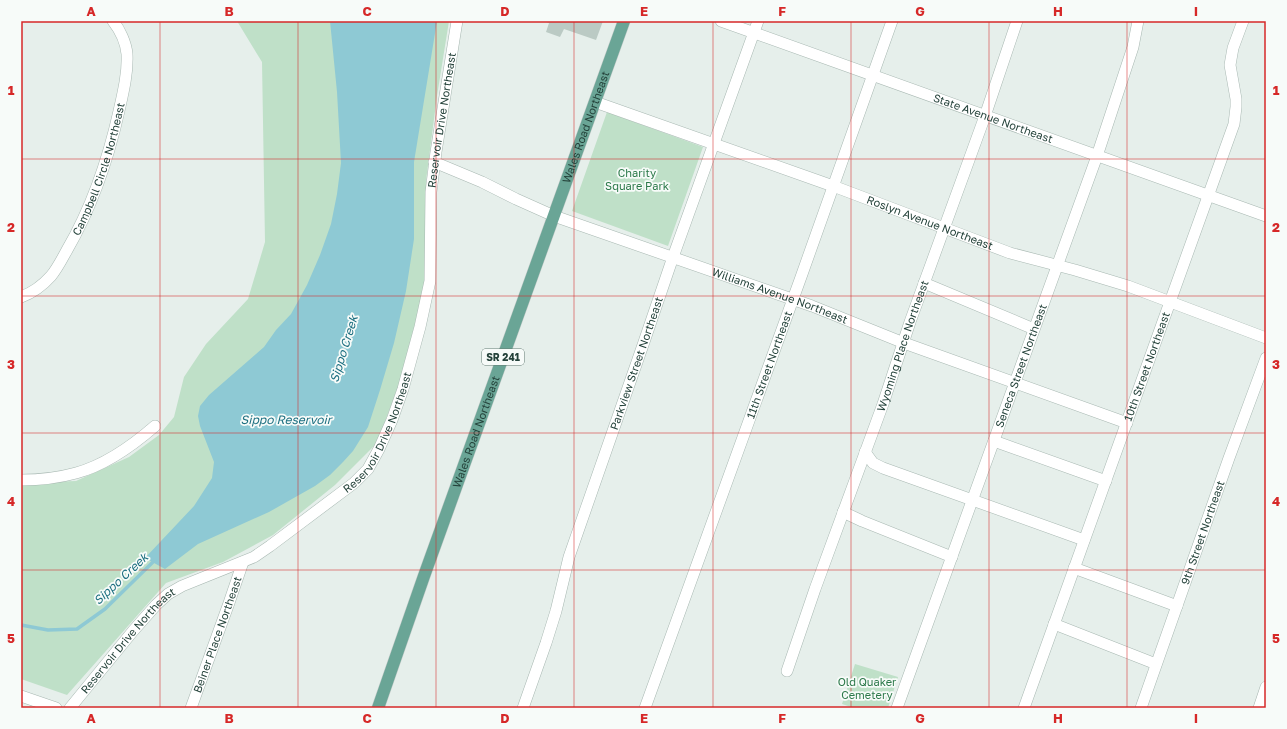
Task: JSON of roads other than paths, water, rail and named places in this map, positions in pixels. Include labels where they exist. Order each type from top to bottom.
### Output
[{"type":"main road","name":"Wales Road Northeast","points":[[378,708],[624,21]]},
{"type":"street","name":"Campbell Circle Northeast","points":[[21,297],[39,287],[57,268],[73,240],[105,166],[113,140],[123,95],[127,62],[124,40],[113,21]]},
{"type":"street","name":"Reservoir Drive Northeast","points":[[70,708],[133,631],[168,594],[182,586],[243,562],[270,546],[354,483],[368,469],[379,450],[403,389],[420,327],[430,281],[431,192],[434,162],[457,21]]},
{"type":"street","name":"State Avenue Northeast","points":[[721,21],[1266,216]]},
{"type":"street","name":"Parkview Street Northeast","points":[[523,708],[554,618],[569,557],[673,257],[758,21]]},
{"type":"street","name":"11th Street Northeast","points":[[645,708],[690,587],[892,21]]},
{"type":"street","name":"Wyoming Place Northeast","points":[[787,671],[904,343],[924,282],[985,116],[1017,21]]},
{"type":"street","name":"Seneca Street Northeast","points":[[897,708],[1097,156],[1133,47],[1138,21]]},
{"type":"street","name":"10th Street Northeast","points":[[1024,708],[1234,124],[1236,99],[1231,74],[1231,61],[1233,48],[1243,21]]},
{"type":"street","name":"Roslyn Avenue Northeast","points":[[595,102],[833,186],[1010,253],[1128,286],[1266,338]]},
{"type":"street","name":"Williams Avenue Northeast","points":[[434,162],[482,182],[554,216],[812,306],[904,343],[1127,423]]},
{"type":"street","points":[[924,282],[1034,329]]},
{"type":"street","name":"9th Street Northeast","points":[[1141,708],[1226,465],[1266,358]]},
{"type":"street","points":[[21,480],[61,477],[90,468],[127,449],[155,426]]},
{"type":"street","points":[[994,441],[1106,481]]},
{"type":"street","points":[[865,452],[873,463],[883,468],[1084,540]]},
{"type":"street","points":[[843,512],[952,557]]},
{"type":"street","name":"Beiner Place Northeast","points":[[191,708],[243,562]]},
{"type":"street","points":[[1074,568],[1177,606]]},
{"type":"street","points":[[1054,624],[1156,664]]},
{"type":"street","points":[[1259,708],[1266,688]]},
{"type":"street","points":[[21,696],[56,708]]},
{"type":"water","name":"Sippo Reservoir","points":[[330,21],[437,21],[414,162],[414,239],[406,291],[394,343],[380,390],[368,427],[353,451],[330,475],[315,486],[269,512],[198,544],[165,569],[145,558],[194,506],[212,478],[214,462],[200,426],[198,416],[200,406],[209,395],[264,347],[276,330],[291,314],[307,285],[331,224],[341,163],[337,92]]},
{"type":"waterway","name":"Sippo Creek","points":[[21,625],[48,630],[77,629],[105,609],[155,560]]},
{"type":"park label","name":"Charity Square Park","points":[[637,179]]},
{"type":"park label","name":"Old Quaker Cemetery","points":[[867,688]]}]
